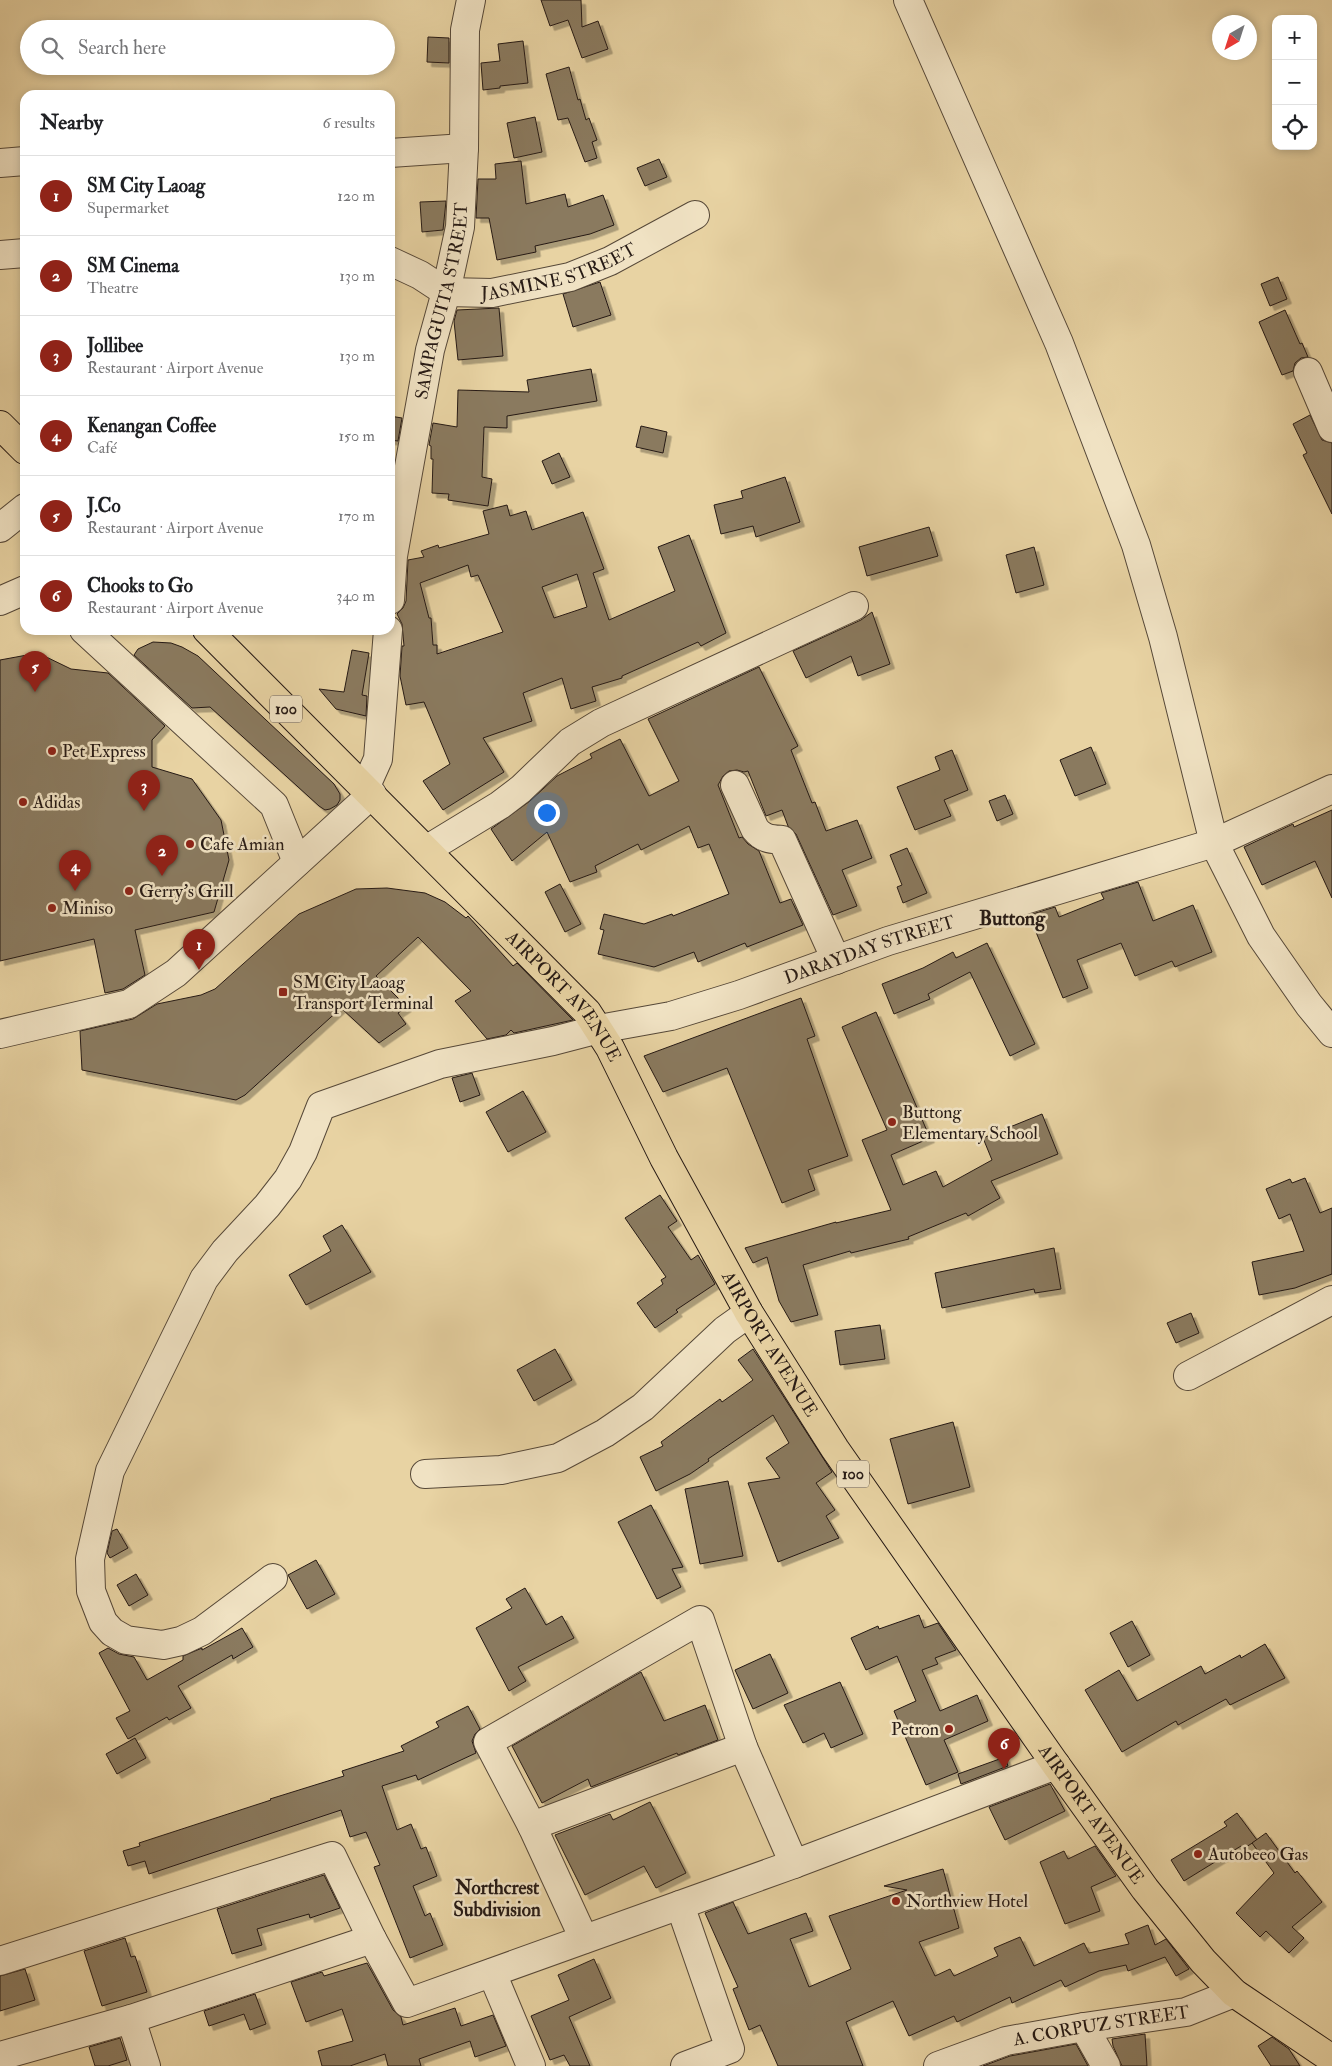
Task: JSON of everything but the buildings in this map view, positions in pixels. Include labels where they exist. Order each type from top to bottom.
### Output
[{"type":"main road","points":[[0,425],[20,445]]},
{"type":"main road","name":"AIRPORT AVENUE","points":[[212,635],[587,1012],[599,1029],[664,1158],[749,1313],[835,1450],[1056,1765],[1145,1889],[1203,1961],[1234,1993],[1332,2059]]},
{"type":"street","name":"SAMPAGUITA STREET","points":[[395,545],[430,350],[446,292],[460,227],[464,148],[465,30],[471,0]]},
{"type":"street","points":[[908,0],[1059,343],[1130,527],[1164,637],[1214,843],[1261,936],[1309,1005],[1332,1033]]},
{"type":"street","points":[[395,153],[464,148]]},
{"type":"street","points":[[0,162],[20,161]]},
{"type":"street","name":"JASMINE STREET","points":[[446,292],[492,293],[570,277],[610,261],[695,215]]},
{"type":"street","points":[[0,255],[20,253]]},
{"type":"street","points":[[395,263],[420,275],[446,292]]},
{"type":"street","points":[[1308,372],[1332,428]]},
{"type":"street","points":[[0,528],[20,512]]},
{"type":"street","points":[[426,850],[500,805],[521,789],[570,742],[601,723],[854,606]]},
{"type":"street","points":[[89,635],[274,805],[297,862]]},
{"type":"street","points":[[0,1034],[130,1004],[176,973],[297,862],[368,791],[378,759],[388,635]]},
{"type":"street","points":[[735,786],[759,835],[768,839],[782,840],[836,960]]},
{"type":"street","name":"DARAYDAY STREET","points":[[273,1578],[202,1631],[181,1641],[163,1645],[126,1640],[112,1632],[103,1622],[91,1591],[90,1559],[110,1471],[204,1279],[225,1251],[267,1206],[288,1179],[304,1152],[321,1106],[440,1064],[553,1042],[599,1029],[671,1016],[740,995],[888,941],[975,913],[1214,843],[1332,789]]},
{"type":"street","points":[[1188,1376],[1332,1300]]},
{"type":"street","points":[[424,1474],[501,1470],[558,1458],[605,1433],[643,1407],[725,1330],[749,1313]]},
{"type":"street","points":[[584,1939],[532,1826],[488,1742],[700,1620],[743,1747],[794,1864]]},
{"type":"street","points":[[532,1826],[743,1747]]},
{"type":"street","points":[[0,1961],[332,1856],[372,1939],[406,2003],[794,1864],[1056,1765]]},
{"type":"street","points":[[680,1905],[735,2057],[685,2066]]},
{"type":"street","points":[[0,2056],[131,2019],[372,1939]]},
{"type":"street","points":[[492,1973],[531,2066]]},
{"type":"street","name":"A. CORPUZ STREET","points":[[938,2066],[1006,2040],[1084,2026],[1186,2012],[1234,1993]]},
{"type":"street","points":[[131,2019],[146,2066]]},
{"type":"street","points":[[1084,2026],[1106,2066]]},
{"type":"place","name":"J.Co","points":[[35,692]]},
{"type":"place","name":"Pet Express","points":[[52,751]]},
{"type":"place","name":"Adidas","points":[[23,802]]},
{"type":"place","name":"Jollibee","points":[[144,811]]},
{"type":"place","name":"Cafe Amian","points":[[190,844]]},
{"type":"place","name":"SM Cinema","points":[[162,876]]},
{"type":"place","name":"Kenangan Coffee","points":[[75,891]]},
{"type":"place","name":"Gerry’s Grill","points":[[129,891]]},
{"type":"place","name":"Miniso","points":[[52,908]]},
{"type":"place","name":"SM City Laoag","points":[[199,970]]},
{"type":"place","name":"SM City Laoag Transport Terminal","points":[[283,992]]},
{"type":"place","name":"Buttong Elementary School","points":[[892,1122]]},
{"type":"place","name":"Petron","points":[[949,1729]]},
{"type":"place","name":"Chooks to Go","points":[[1004,1769]]},
{"type":"place","name":"Autobeeo Gas","points":[[1198,1854]]},
{"type":"place","name":"Northview Hotel","points":[[896,1901]]},
{"type":"district","name":"Buttong","points":[[1012,918]]},
{"type":"district","name":"Northcrest Subdivision","points":[[497,1899]]}]
